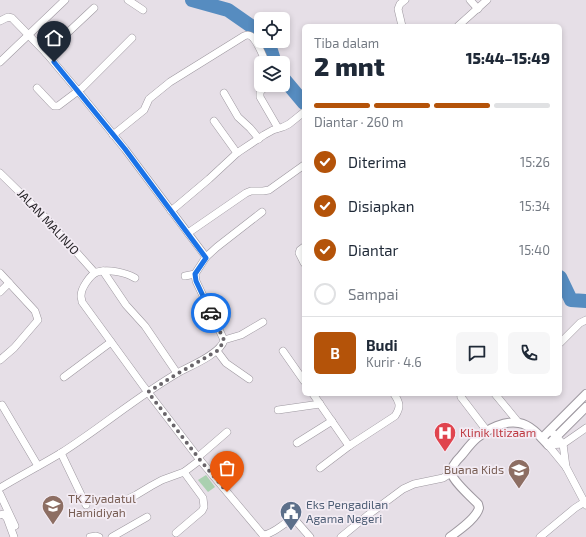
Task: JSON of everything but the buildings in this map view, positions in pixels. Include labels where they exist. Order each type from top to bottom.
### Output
[{"type":"street","points":[[0,62],[65,0]]},
{"type":"street","points":[[128,0],[143,10]]},
{"type":"street","points":[[402,24],[398,9],[400,4],[405,0]]},
{"type":"street","points":[[470,0],[478,9]]},
{"type":"street","points":[[460,24],[487,0]]},
{"type":"street","points":[[46,52],[94,8]]},
{"type":"street","points":[[0,21],[8,17],[11,18],[46,52],[113,135],[206,258]]},
{"type":"street","points":[[113,135],[144,110],[149,99],[170,82],[244,36],[251,36],[255,40],[263,56]]},
{"type":"street","points":[[37,88],[56,107],[61,105],[78,91],[132,38]]},
{"type":"street","points":[[260,92],[260,96],[278,128]]},
{"type":"street","points":[[224,93],[238,117],[259,139]]},
{"type":"street","points":[[171,211],[237,153],[273,130],[289,124],[302,114]]},
{"type":"street","points":[[214,121],[237,153]]},
{"type":"street","points":[[188,233],[246,193],[268,190],[302,166]]},
{"type":"street","name":"JALAN MALINJO","points":[[0,173],[45,217],[95,273]]},
{"type":"street","points":[[224,340],[196,281],[195,274],[206,258],[217,247],[262,212]]},
{"type":"street","points":[[302,248],[300,250],[300,253],[302,258]]},
{"type":"street","points":[[103,272],[126,305],[145,326],[177,374]]},
{"type":"street","points":[[0,273],[35,311],[38,320],[14,348],[0,360]]},
{"type":"street","points":[[135,278],[122,273],[95,273],[83,288],[81,295],[82,302],[199,459],[263,536],[271,533],[291,520],[296,521],[310,537]]},
{"type":"street","points":[[184,276],[195,274]]},
{"type":"street","points":[[0,292],[9,283]]},
{"type":"street","points":[[562,341],[580,323],[586,320]]},
{"type":"street","points":[[0,488],[61,453],[148,392],[217,351],[224,340],[241,334],[263,322]]},
{"type":"street","points":[[64,377],[111,342]]},
{"type":"street","points":[[217,351],[226,363],[249,379]]},
{"type":"street","points":[[283,351],[302,378]]},
{"type":"street","points":[[542,438],[586,394]]},
{"type":"street","points":[[314,396],[348,446]]},
{"type":"street","points":[[320,468],[348,446],[395,416],[398,412],[399,404],[395,396]]},
{"type":"street","points":[[497,396],[518,422]]},
{"type":"street","points":[[461,397],[487,431]]},
{"type":"street","points":[[278,410],[320,404]]},
{"type":"street","points":[[2,405],[38,466]]},
{"type":"street","points":[[548,445],[586,407]]},
{"type":"street","points":[[297,443],[332,421]]},
{"type":"street","points":[[341,537],[403,489],[414,484],[443,478],[451,472],[454,464],[471,443],[487,431],[506,423],[518,422],[527,425],[548,445],[566,467],[585,503],[575,508],[540,537]]},
{"type":"street","points":[[548,445],[563,444],[586,428]]},
{"type":"street","points":[[550,430],[563,444],[566,467]]},
{"type":"street","points":[[128,499],[162,480],[184,472],[227,432]]},
{"type":"street","points":[[61,453],[86,505]]},
{"type":"street","points":[[176,533],[202,511],[204,507],[203,498],[184,472]]},
{"type":"street","points":[[450,537],[477,513],[479,508],[478,504],[453,478],[451,472]]},
{"type":"street","points":[[0,494],[15,526]]},
{"type":"street","points":[[0,515],[3,514],[6,517],[14,537]]},
{"type":"street","points":[[112,537],[147,517]]},
{"type":"street","points":[[90,537],[99,537]]},
{"type":"green space","points":[[206,475],[215,487],[208,492],[198,480]]},
{"type":"waterway","points":[[192,0],[228,10],[254,28]]},
{"type":"waterway","points":[[270,48],[273,56]]},
{"type":"waterway","points":[[290,86],[302,101]]},
{"type":"waterway","points":[[562,281],[571,300],[586,301]]},
{"type":"way so far","points":[[211,313],[224,340],[221,346],[217,351],[148,392],[208,471],[227,492]]},
{"type":"place","name":"Klinik Iltizaam","points":[[445,452]]},
{"type":"place","name":"Buana Kids","points":[[519,490]]},
{"type":"place","name":"TK Ziyadatul Hamidiyah","points":[[53,526]]},
{"type":"place","name":"Eks Pengadilan Agama Negeri","points":[[291,532]]},
{"type":"route","points":[[54,62],[125,149],[206,258],[195,274],[195,277],[211,313]]}]
